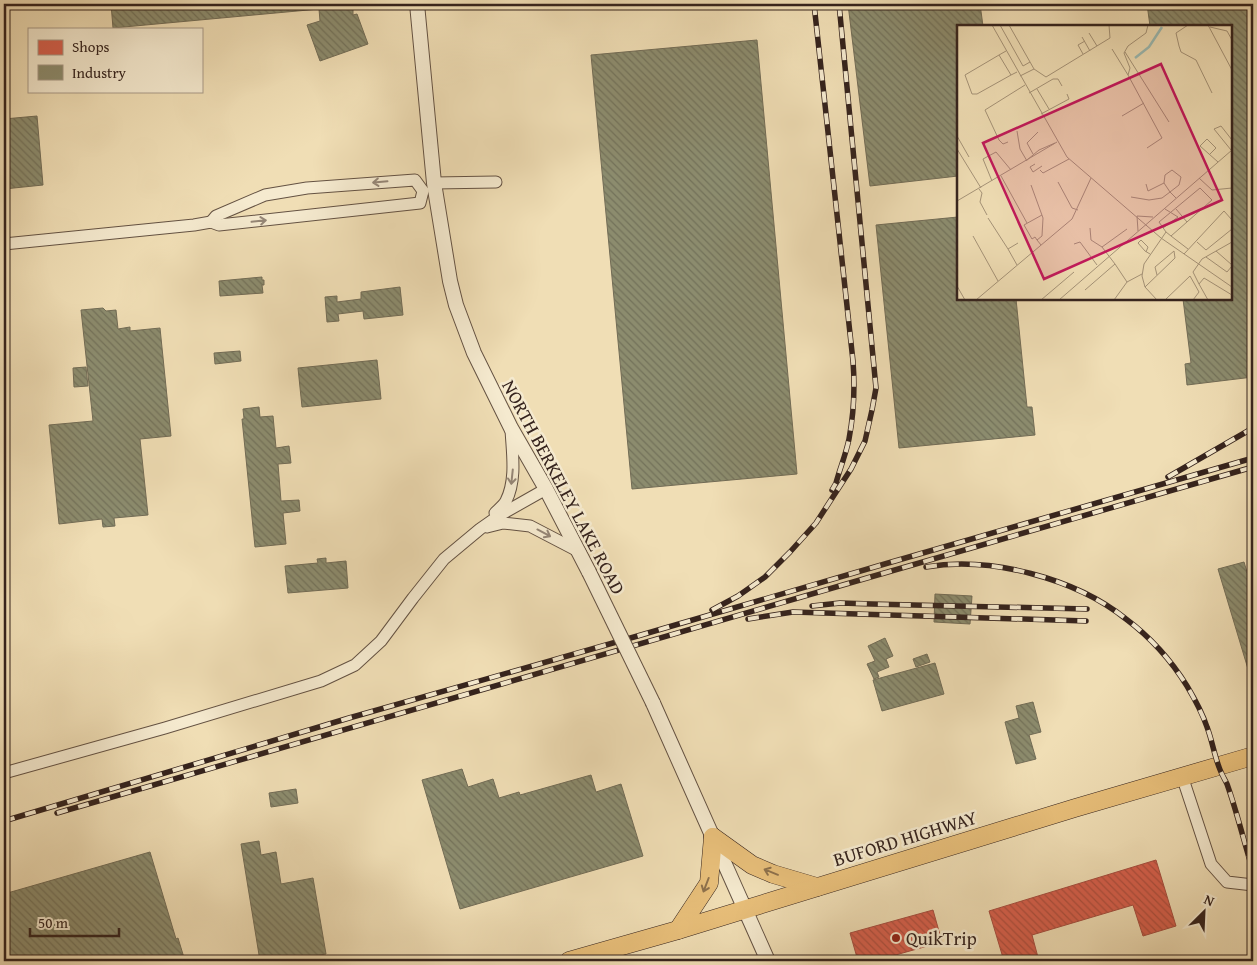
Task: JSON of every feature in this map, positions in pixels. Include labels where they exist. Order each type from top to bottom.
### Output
[{"type":"main road","name":"BUFORD HIGHWAY","points":[[569,961],[678,930],[1253,756]]},
{"type":"main road","points":[[678,930],[709,883],[713,837],[752,864],[773,874],[817,887]]},
{"type":"street","name":"NORTH BERKELEY LAKE ROAD","points":[[417,4],[431,188],[456,305],[474,353],[510,428],[580,552],[653,704],[768,961]]},
{"type":"street","points":[[211,222],[216,216],[265,195],[307,188],[415,180],[431,188],[496,182]]},
{"type":"street","points":[[4,244],[211,222],[219,225],[420,203],[431,188]]},
{"type":"street","points":[[480,529],[506,502],[513,480],[510,428]]},
{"type":"street","points":[[4,773],[165,728],[321,681],[355,665],[381,642],[444,559],[500,515],[546,489]]},
{"type":"street","points":[[480,529],[503,523],[530,526],[580,552]]},
{"type":"street","points":[[1182,776],[1211,864],[1227,882],[1253,885]]},
{"type":"building: Shops","points":[[1156,860],[1176,926],[1143,936],[1133,905],[1032,935],[1039,961],[1004,961],[989,911]]},
{"type":"building: Shops","name":"QuikTrip","points":[[933,910],[942,942],[874,961],[858,961],[850,933]]},
{"type":"building: Industry","points":[[111,4],[358,4],[353,6],[353,15],[357,14],[368,44],[320,61],[307,25],[320,21],[319,9],[113,28]]},
{"type":"building: Industry","points":[[848,4],[980,4],[983,25],[957,25],[957,176],[870,186]]},
{"type":"building: Industry","points":[[1147,4],[1253,4],[1253,377],[1187,385],[1185,364],[1191,363],[1183,300],[1232,300],[1232,25],[1150,25]]},
{"type":"building: Industry","points":[[757,40],[797,474],[632,489],[591,55]]},
{"type":"building: Industry","points":[[37,116],[43,185],[4,189],[4,119]]},
{"type":"building: Industry","points":[[957,217],[957,300],[1016,300],[1027,407],[1032,407],[1035,435],[899,448],[876,225]]},
{"type":"building: Industry","points":[[262,277],[262,280],[264,280],[264,285],[262,285],[263,293],[220,296],[219,281]]},
{"type":"building: Industry","points":[[400,287],[403,315],[364,319],[363,311],[338,314],[339,321],[327,322],[325,297],[337,296],[337,302],[361,299],[361,292]]},
{"type":"building: Industry","points":[[103,308],[106,311],[116,310],[118,329],[130,327],[130,331],[160,328],[171,436],[140,439],[148,515],[114,518],[115,526],[103,527],[102,519],[59,524],[49,425],[93,421],[81,310]]},
{"type":"building: Industry","points":[[240,351],[241,361],[215,364],[214,353]]},
{"type":"building: Industry","points":[[377,360],[381,399],[302,407],[298,368]]},
{"type":"building: Industry","points":[[86,367],[88,386],[74,387],[73,368]]},
{"type":"building: Industry","points":[[259,407],[260,417],[273,416],[276,448],[289,446],[291,463],[278,464],[281,501],[299,500],[300,511],[283,513],[286,544],[255,547],[242,419],[244,419],[243,409]]},
{"type":"building: Industry","points":[[326,558],[326,563],[346,561],[348,588],[288,593],[285,566],[318,563],[317,559]]},
{"type":"building: Industry","points":[[1244,562],[1253,592],[1253,678],[1251,679],[1218,569]]},
{"type":"building: Industry","points":[[935,594],[972,596],[970,624],[934,622]]},
{"type":"building: Industry","points":[[885,638],[893,656],[886,659],[889,667],[877,672],[879,677],[874,679],[867,664],[875,661],[868,646]]},
{"type":"building: Industry","points":[[927,654],[930,662],[916,667],[913,659]]},
{"type":"building: Industry","points":[[935,663],[944,694],[882,711],[873,680]]},
{"type":"building: Industry","points":[[1033,702],[1041,732],[1029,735],[1036,759],[1016,764],[1005,722],[1019,718],[1016,706]]},
{"type":"building: Industry","points":[[462,769],[468,787],[493,779],[499,798],[519,792],[520,795],[591,775],[596,792],[621,784],[643,856],[460,909],[422,780]]},
{"type":"building: Industry","points":[[296,789],[298,803],[271,807],[269,793]]},
{"type":"building: Industry","points":[[259,841],[261,855],[276,852],[281,884],[313,878],[326,954],[282,961],[260,961],[241,844]]},
{"type":"building: Industry","points":[[150,852],[176,939],[178,938],[185,961],[4,961],[4,894]]},
{"type":"railway","points":[[814,4],[854,371],[853,410],[849,439],[836,483],[832,490]]},
{"type":"railway","points":[[712,610],[738,596],[765,577],[816,523],[851,469],[865,441],[872,410],[876,388],[839,4]]},
{"type":"railway","points":[[1168,477],[1253,428]]},
{"type":"railway","points":[[4,821],[349,718],[1253,458]]},
{"type":"railway","points":[[57,813],[1253,467]]},
{"type":"railway","points":[[926,567],[951,564],[977,565],[1031,574],[1082,592],[1126,619],[1143,633],[1174,667],[1187,686],[1200,711],[1231,795],[1253,871]]},
{"type":"railway","points":[[812,606],[840,603],[1087,609]]},
{"type":"railway","points":[[748,619],[793,612],[1086,621]]},
{"type":"place","name":"QuikTrip","points":[[896,938]]}]
